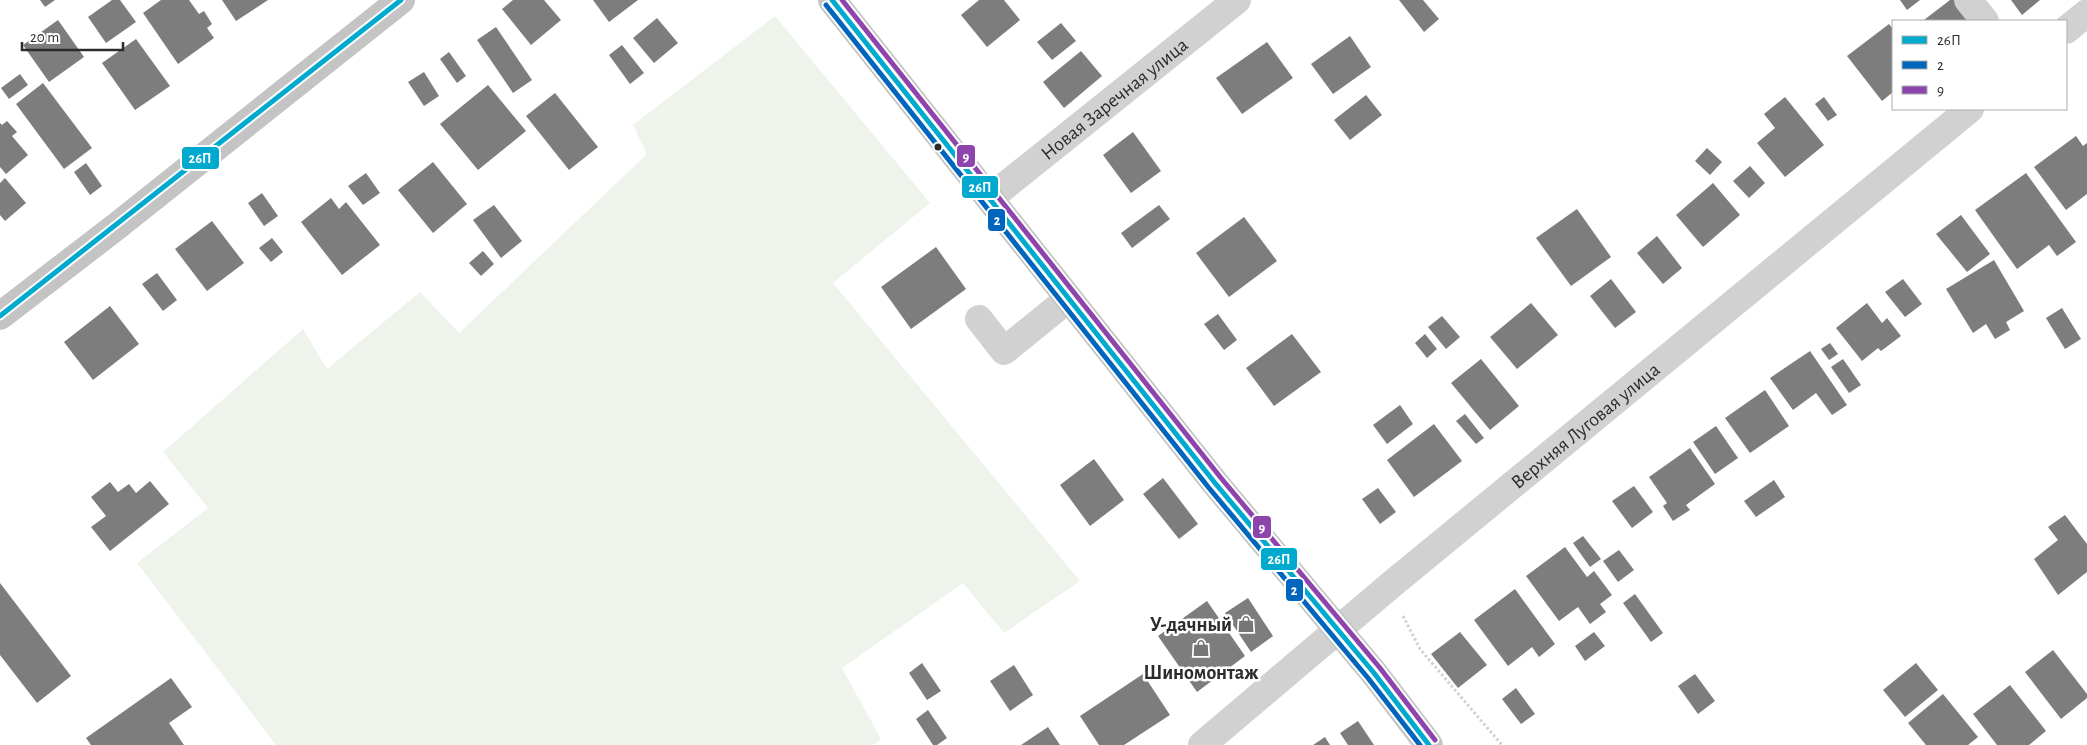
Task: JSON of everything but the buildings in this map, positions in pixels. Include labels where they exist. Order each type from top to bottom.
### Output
[{"type":"main road","points":[[0,316],[117,226],[401,0]]},
{"type":"main road","points":[[832,0],[990,198],[1068,300],[1337,631],[1374,673],[1429,745]]},
{"type":"street","name":"Новая Заречная улица","points":[[990,198],[1237,0]]},
{"type":"street","points":[[1968,0],[1984,20]]},
{"type":"street","points":[[2067,29],[2087,13]]},
{"type":"street","name":"Верхняя Луговая улица","points":[[1202,745],[1392,584],[1969,110]]},
{"type":"street","points":[[979,319],[1004,351],[1068,300]]},
{"type":"path","points":[[1392,584],[1410,634],[1420,649],[1502,745]]},
{"type":"shaded area","points":[[775,16],[930,203],[833,283],[1080,581],[1004,633],[963,583],[842,668],[881,739],[873,745],[276,745],[137,563],[208,508],[163,452],[303,329],[327,369],[420,292],[459,333],[647,154],[633,125]]},
{"type":"transit line","name":"26П","points":[[0,316],[401,0]]},
{"type":"transit line","name":"26П","points":[[832,0],[1215,483],[1374,673],[1429,745]]},
{"type":"transit line","name":"9","points":[[842,0],[1221,478],[1380,668],[1435,740]]},
{"type":"transit line","name":"2","points":[[826,5],[1209,488],[1368,678],[1420,745]]},
{"type":"place","name":"У-дачный","points":[[1246,624]]},
{"type":"place","name":"Шиномонтаж","points":[[1201,648]]}]
